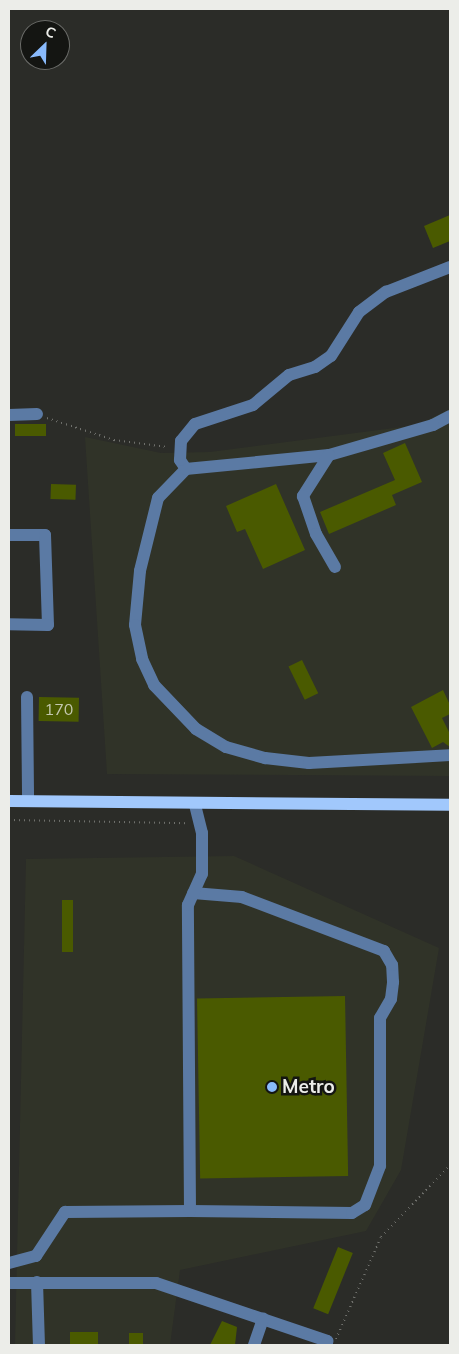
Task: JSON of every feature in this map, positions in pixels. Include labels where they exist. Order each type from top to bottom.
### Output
[{"type":"main road","points":[[9,801],[450,805]]},
{"type":"lane","points":[[186,469],[180,460],[181,448],[195,424],[253,404],[289,375],[331,356],[359,312],[386,292],[450,267]]},
{"type":"lane","points":[[9,414],[37,414]]},
{"type":"lane","points":[[450,416],[433,425],[328,455],[186,469],[158,498],[140,572],[135,625],[142,659],[154,685],[174,709],[226,748],[265,758],[310,764],[450,755]]},
{"type":"lane","points":[[328,455],[303,496],[316,534],[335,567]]},
{"type":"lane","points":[[9,535],[45,535],[48,624],[9,624]]},
{"type":"lane","points":[[27,698],[28,801]]},
{"type":"lane","points":[[190,1211],[188,905],[202,874],[200,823],[195,804]]},
{"type":"lane","points":[[9,1263],[36,1256],[65,1212],[352,1213],[365,1205],[380,1166],[380,1018],[391,999],[392,965],[384,951],[242,897],[193,893]]},
{"type":"lane","points":[[37,1282],[39,1345]]},
{"type":"lane","points":[[9,1283],[156,1283],[327,1343]]},
{"type":"lane","points":[[254,1345],[263,1319]]},
{"type":"path","points":[[37,414],[114,440],[181,448]]},
{"type":"path","points":[[9,820],[200,823]]},
{"type":"path","points":[[327,1343],[340,1338],[381,1237],[450,1165]]},
{"type":"shaded area","points":[[450,409],[450,776],[107,774],[85,437],[161,453],[210,452],[417,425]]},
{"type":"shaded area","points":[[234,856],[439,948],[401,1170],[366,1231],[180,1270],[170,1345],[15,1345],[26,859]]},
{"type":"building","points":[[450,215],[450,241],[433,248],[424,226]]},
{"type":"building","points":[[15,424],[46,424],[46,436],[15,436]]},
{"type":"building","points":[[405,443],[422,482],[392,495],[396,505],[329,534],[320,512],[395,480],[383,453]]},
{"type":"building","points":[[51,484],[76,485],[75,500],[50,499]]},
{"type":"building","points":[[276,484],[305,550],[263,569],[245,529],[237,532],[226,506]]},
{"type":"building","points":[[302,660],[318,693],[305,700],[289,667]]},
{"type":"building","points":[[443,690],[450,705],[450,714],[442,718],[450,734],[450,747],[443,742],[432,748],[411,707]]},
{"type":"building","points":[[39,697],[79,698],[79,722],[39,721]]},
{"type":"building","points":[[62,900],[73,900],[73,952],[62,952]]},
{"type":"building","name":"Metro","points":[[345,996],[348,1176],[200,1179],[197,999]]},
{"type":"building","points":[[338,1247],[353,1253],[328,1314],[313,1308]]},
{"type":"building","points":[[222,1321],[237,1327],[235,1345],[210,1345]]},
{"type":"building","points":[[70,1332],[98,1332],[98,1345],[70,1345]]},
{"type":"building","points":[[129,1333],[143,1333],[143,1345],[129,1345]]},
{"type":"place","name":"Metro","points":[[272,1087]]}]
